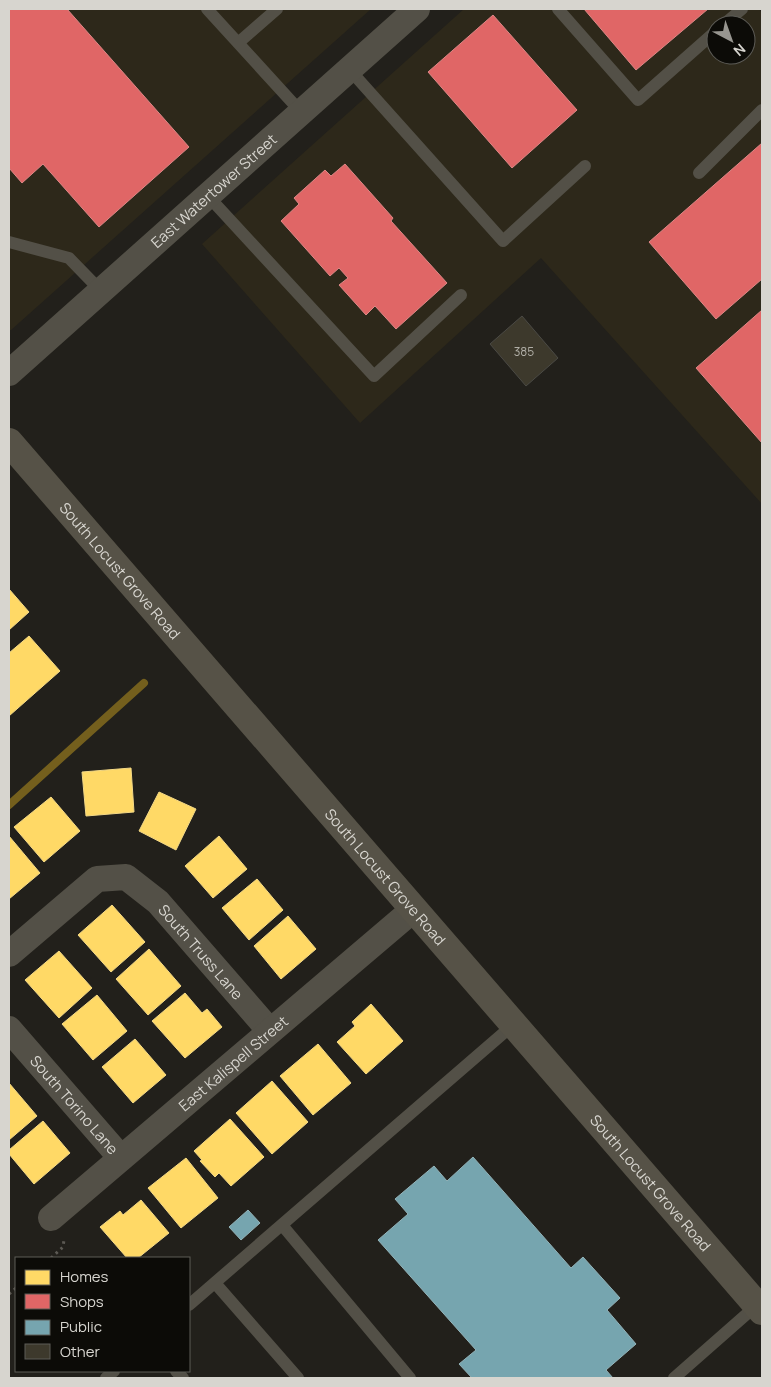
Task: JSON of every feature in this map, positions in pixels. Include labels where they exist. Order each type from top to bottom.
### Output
[{"type":"main road","name":"South Locust Grove Road","points":[[9,442],[760,1308]]},
{"type":"street","name":"East Watertower Street","points":[[9,373],[417,9]]},
{"type":"street","name":"South Truss Lane","points":[[9,954],[97,879],[126,877],[158,902],[270,1031]]},
{"type":"street","name":"East Kalispell Street","points":[[57,1226],[121,1158],[414,909]]},
{"type":"street","name":"South Torino Lane","points":[[9,1029],[121,1158]]},
{"type":"lane","points":[[207,9],[301,112]]},
{"type":"lane","points":[[238,44],[278,9]]},
{"type":"lane","points":[[558,9],[638,100],[706,40]]},
{"type":"lane","points":[[349,69],[503,241],[585,166]]},
{"type":"lane","points":[[699,173],[762,110]]},
{"type":"lane","points":[[208,196],[374,376],[461,295]]},
{"type":"lane","points":[[9,242],[69,258],[101,291]]},
{"type":"lane","points":[[190,1304],[514,1024]]},
{"type":"lane","points":[[282,1225],[410,1378]]},
{"type":"lane","points":[[215,1282],[298,1378]]},
{"type":"lane","points":[[674,1378],[760,1308]]},
{"type":"path","points":[[52,1257],[63,1247],[64,1241],[57,1226]]},
{"type":"shaded area","points":[[9,9],[371,9],[9,330]]},
{"type":"shaded area","points":[[464,9],[759,9],[762,13],[762,504],[541,258],[360,423],[202,244]]},
{"type":"building: Homes","points":[[9,589],[29,612],[9,630]]},
{"type":"building: Homes","points":[[29,636],[60,671],[9,716],[9,653]]},
{"type":"building: Homes","points":[[131,768],[134,812],[86,816],[82,772]]},
{"type":"building: Homes","points":[[159,792],[196,809],[176,850],[139,831]]},
{"type":"building: Homes","points":[[51,797],[80,831],[44,862],[14,827]]},
{"type":"building: Homes","points":[[9,836],[40,873],[9,899]]},
{"type":"building: Homes","points":[[219,836],[247,869],[213,898],[185,866]]},
{"type":"building: Homes","points":[[257,879],[283,910],[249,940],[222,908]]},
{"type":"building: Homes","points":[[112,905],[145,942],[111,972],[78,935]]},
{"type":"building: Homes","points":[[288,916],[316,949],[281,979],[254,946]]},
{"type":"building: Homes","points":[[149,949],[181,986],[148,1015],[116,979]]},
{"type":"building: Homes","points":[[59,951],[92,988],[59,1018],[25,980]]},
{"type":"building: Homes","points":[[185,993],[202,1013],[207,1009],[222,1027],[185,1058],[152,1021]]},
{"type":"building: Homes","points":[[97,995],[127,1031],[93,1060],[62,1024]]},
{"type":"building: Homes","points":[[371,1004],[403,1041],[366,1074],[337,1042],[355,1026],[352,1022]]},
{"type":"building: Homes","points":[[135,1039],[166,1075],[133,1103],[102,1067]]},
{"type":"building: Homes","points":[[318,1044],[351,1083],[313,1115],[280,1076]]},
{"type":"building: Homes","points":[[272,1081],[308,1122],[272,1154],[236,1113]]},
{"type":"building: Homes","points":[[9,1083],[37,1116],[9,1140]]},
{"type":"building: Homes","points":[[230,1119],[264,1157],[231,1186],[219,1173],[215,1177],[200,1161],[202,1160],[194,1151]]},
{"type":"building: Homes","points":[[43,1121],[70,1153],[34,1184],[9,1154],[9,1150]]},
{"type":"building: Homes","points":[[186,1158],[218,1198],[181,1228],[148,1188]]},
{"type":"building: Homes","points":[[141,1200],[169,1233],[139,1257],[126,1257],[100,1227],[120,1211],[123,1215]]},
{"type":"building: Shops","points":[[9,9],[67,9],[189,147],[99,227],[43,164],[22,183],[9,168]]},
{"type":"building: Shops","points":[[584,9],[708,9],[636,70]]},
{"type":"building: Shops","points":[[493,15],[577,110],[512,168],[428,72]]},
{"type":"building: Shops","points":[[762,143],[762,279],[716,319],[649,242]]},
{"type":"building: Shops","points":[[345,164],[393,218],[391,221],[447,283],[396,329],[375,306],[366,315],[339,285],[348,278],[339,268],[330,276],[281,221],[299,204],[294,198],[325,170],[331,176]]},
{"type":"building: Shops","points":[[762,310],[762,443],[696,368]]},
{"type":"building: Public","points":[[473,1157],[571,1268],[583,1257],[620,1298],[607,1310],[636,1344],[606,1370],[613,1378],[472,1378],[459,1364],[476,1350],[378,1240],[408,1214],[395,1199],[434,1166],[447,1181]]},
{"type":"building: Public","points":[[248,1210],[260,1223],[241,1240],[229,1227]]},
{"type":"building: Other","points":[[522,316],[558,358],[526,386],[490,344]]},
{"type":"waterway","points":[[9,805],[144,683]]}]
